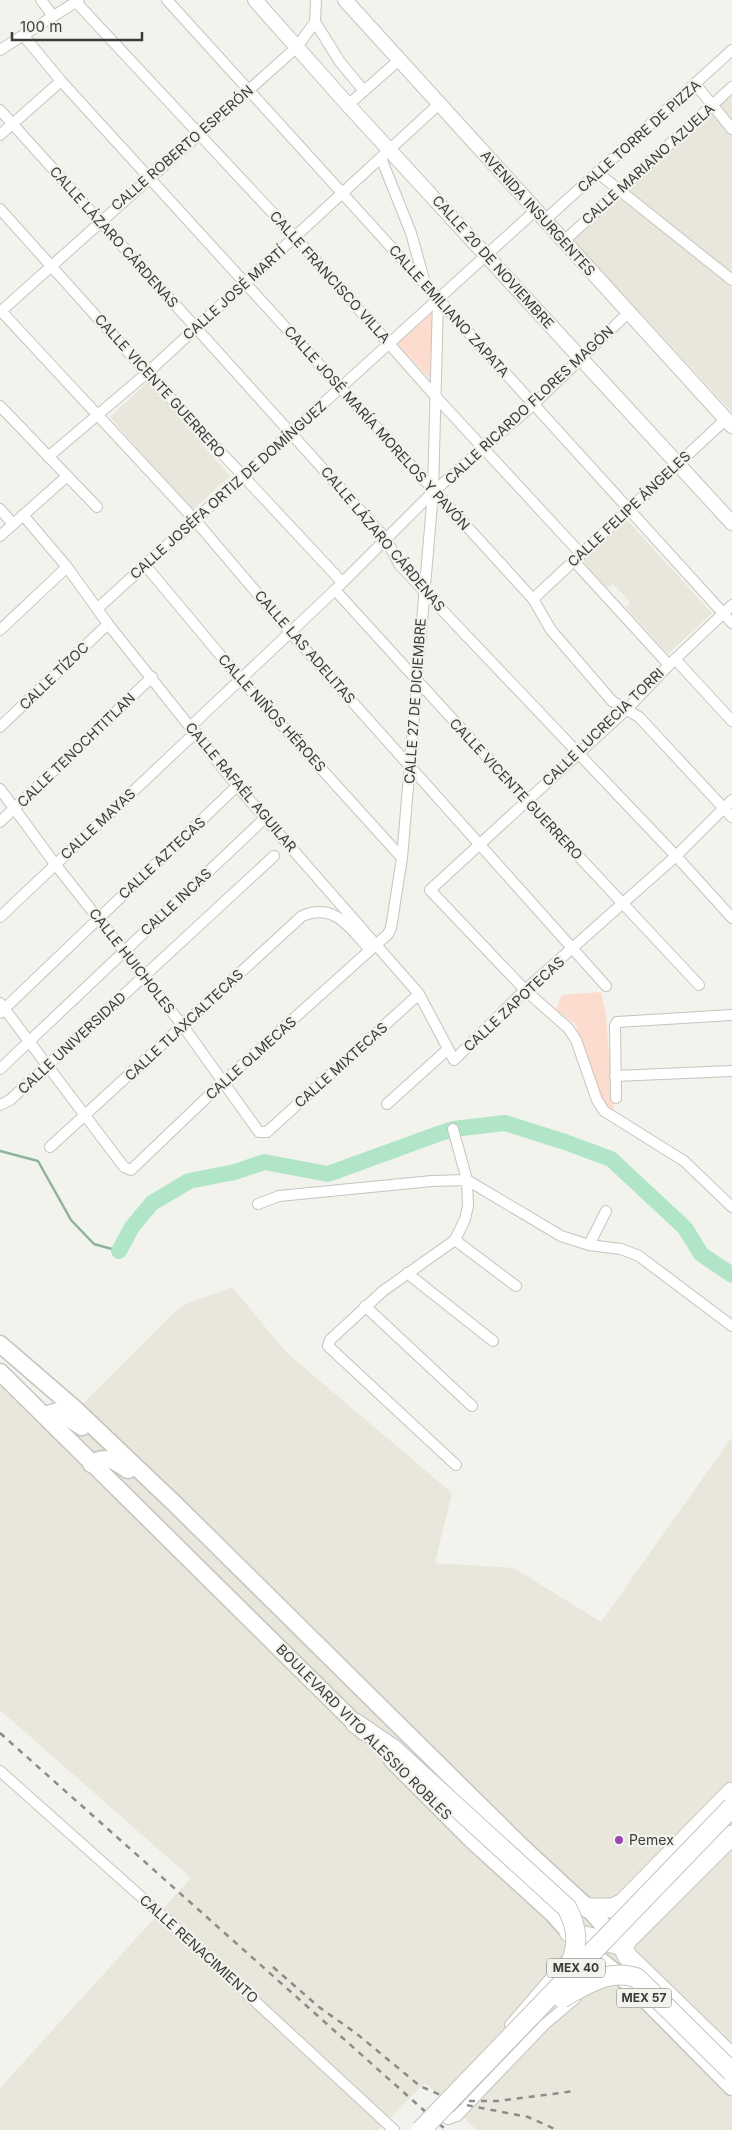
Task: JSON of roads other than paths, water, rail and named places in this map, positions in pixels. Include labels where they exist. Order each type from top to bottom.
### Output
[{"type":"highway","points":[[355,1723],[393,1749],[567,1908],[575,1927],[577,1940],[575,1952],[558,1994]]},
{"type":"highway","points":[[588,1908],[613,1908],[623,1903],[732,1792]]},
{"type":"highway","name":"MEX 40","points":[[439,2122],[732,1807]]},
{"type":"highway","name":"MEX 40","points":[[422,2130],[732,1823]]},
{"type":"highway","points":[[621,1946],[732,1835]]},
{"type":"highway","points":[[623,1903],[629,1915],[642,1921],[649,1920]]},
{"type":"highway","points":[[623,1903],[618,1924],[621,1946],[634,1964],[732,2058]]},
{"type":"highway","points":[[566,1929],[621,1946]]},
{"type":"highway","points":[[558,1994],[609,1975],[618,1974],[637,1978],[732,2072]]},
{"type":"main road","name":"BOULEVARD VITO ALESSIO ROBLES","points":[[0,1344],[74,1407],[106,1440],[164,1493],[482,1808],[588,1908],[621,1946],[683,1999],[732,2047]]},
{"type":"main road","name":"BOULEVARD VITO ALESSIO ROBLES","points":[[0,1372],[474,1842],[566,1929],[631,1985],[732,2087]]},
{"type":"main road","points":[[44,1415],[54,1411],[63,1413],[106,1440]]},
{"type":"main road","points":[[91,1464],[98,1459],[108,1458],[164,1493]]},
{"type":"main road","points":[[151,1520],[166,1517],[176,1505]]},
{"type":"main road","points":[[565,1961],[568,1942],[566,1905],[571,1892]]},
{"type":"street","points":[[41,0],[53,16]]},
{"type":"street","name":"CALLE EMILIANO ZAPATA","points":[[167,0],[732,623]]},
{"type":"street","name":"CALLE 20 DE NOVIEMBRE","points":[[255,0],[348,105],[385,154],[486,255],[732,523]]},
{"type":"street","points":[[316,0],[315,22],[340,62],[364,91]]},
{"type":"street","name":"AVENIDA INSURGENTES","points":[[345,0],[729,422]]},
{"type":"street","points":[[0,50],[78,1]]},
{"type":"street","name":"CALLE FRANCISCO VILLA","points":[[78,1],[296,238],[672,662],[732,721]]},
{"type":"street","name":"CALLE ROBERTO ESPERÓN","points":[[1,311],[50,265],[297,47],[315,22]]},
{"type":"street","name":"CALLE JOSÉ MARÍA MORELOS Y PAVÓN","points":[[23,35],[61,81],[150,176],[433,492],[533,600],[552,630],[612,701],[639,717],[732,817]]},
{"type":"street","name":"CALLE TORRE DE PIZZA","points":[[540,215],[598,173],[732,50]]},
{"type":"street","points":[[348,105],[400,60]]},
{"type":"street","points":[[0,135],[61,81]]},
{"type":"street","points":[[696,85],[732,128]]},
{"type":"street","name":"CALLE MARIANO AZUELA","points":[[564,241],[732,87]]},
{"type":"street","name":"CALLE JOSÉ MARTÍ","points":[[48,458],[98,416],[296,238],[440,104]]},
{"type":"street","name":"CALLE LÁZARO CÁRDENAS","points":[[0,110],[386,539],[399,564],[676,856],[732,918]]},
{"type":"street","points":[[385,154],[411,233],[425,284]]},
{"type":"street","points":[[598,173],[732,280]]},
{"type":"street","name":"CALLE VICENTE GUERRERO","points":[[0,209],[242,476],[342,582]]},
{"type":"street","name":"CALLE JOSÉFA ORTIZ DE DOMÍNGUEZ","points":[[98,608],[486,255],[540,215]]},
{"type":"street","name":"CALLE 27 DE DICIEMBRE","points":[[373,948],[392,928],[402,858],[411,767],[423,590],[433,492],[438,300]]},
{"type":"street","name":"CALLE LAS ADELITAS","points":[[1,311],[195,520],[290,632],[606,986]]},
{"type":"street","name":"CALLE RICARDO FLORES MAGÓN","points":[[193,729],[433,492],[534,404],[629,312]]},
{"type":"street","points":[[0,406],[66,477],[97,507]]},
{"type":"street","name":"CALLE FELIPE ÁNGELES","points":[[533,600],[677,464],[729,422]]},
{"type":"street","points":[[0,536],[66,477]]},
{"type":"street","points":[[0,509],[13,524]]},
{"type":"street","name":"CALLE RAFAÉL AGUILAR","points":[[23,515],[67,567],[108,624],[237,786],[373,948],[419,994],[454,1060]]},
{"type":"street","name":"CALLE NIÑOS HÉROES","points":[[144,565],[241,680],[402,858]]},
{"type":"street","points":[[0,630],[67,567]]},
{"type":"street","name":"CALLE VICENTE GUERRERO","points":[[335,590],[526,800],[699,985]]},
{"type":"street","name":"CALLE LUCRECIA TORRI","points":[[525,990],[430,890],[478,843],[627,709],[672,662],[732,605]]},
{"type":"street","name":"CALLE TÍZOC","points":[[0,728],[108,624]]},
{"type":"street","name":"CALLE TENOCHTITLAN","points":[[0,822],[152,677]]},
{"type":"street","name":"CALLE MAYAS","points":[[0,916],[193,729]]},
{"type":"street","name":"CALLE AZTECAS","points":[[2,1009],[237,786]]},
{"type":"street","name":"CALLE HUICHOLES","points":[[0,789],[55,864],[183,1026],[257,1131],[262,1133]]},
{"type":"street","name":"CALLE ZAPOTECAS","points":[[454,1060],[525,990],[676,856],[732,800]]},
{"type":"street","name":"CALLE INCAS","points":[[0,1069],[265,818]]},
{"type":"street","name":"CALLE UNIVERSIDAD","points":[[0,1105],[10,1100],[274,856]]},
{"type":"street","name":"CALLE TLAXCALTECAS","points":[[50,1147],[302,916],[321,910],[337,917],[373,948]]},
{"type":"street","name":"CALLE OLMECAS","points":[[85,1115],[128,1169],[135,1168],[223,1082],[373,948]]},
{"type":"street","points":[[525,990],[568,1028],[576,1040],[597,1100],[604,1111],[684,1161],[732,1207]]},
{"type":"street","name":"CALLE MIXTECAS","points":[[262,1133],[267,1132],[419,994]]},
{"type":"street","points":[[2,1009],[48,1065],[85,1115]]},
{"type":"street","points":[[616,1098],[616,1024],[619,1021],[732,1015]]},
{"type":"street","points":[[387,1104],[448,1049]]},
{"type":"street","points":[[615,1076],[732,1071]]},
{"type":"street","points":[[453,1129],[467,1180],[468,1206],[465,1219],[455,1240],[365,1306],[330,1340],[328,1346],[456,1465]]},
{"type":"street","points":[[258,1204],[279,1196],[432,1181],[467,1180],[552,1231],[589,1244],[621,1249],[639,1256],[732,1326]]},
{"type":"street","points":[[589,1244],[606,1211]]},
{"type":"street","points":[[455,1240],[516,1286]]},
{"type":"street","points":[[407,1274],[494,1341]]},
{"type":"street","points":[[365,1306],[472,1406]]},
{"type":"street","name":"CALLE RENACIMIENTO","points":[[0,1771],[175,1927],[394,2130]]},
{"type":"street","points":[[566,1929],[565,1961],[515,2019],[439,2100],[437,2106],[439,2122],[457,2116],[545,2024],[593,1984],[615,1980],[631,1985]]},
{"type":"street","points":[[565,1961],[578,1960],[584,1962],[592,1972],[593,1984]]},
{"type":"waterway","points":[[119,1251],[132,1227],[152,1203],[189,1181],[235,1172],[264,1162],[328,1174],[453,1129],[505,1123],[611,1159],[685,1228],[701,1254],[732,1275]]},
{"type":"waterway","points":[[0,1151],[38,1161],[71,1220],[94,1244],[119,1251]]},
{"type":"railway","points":[[0,1733],[446,2130]]},
{"type":"railway","points":[[273,1967],[319,2007],[357,2034],[420,2086],[461,2104],[528,2117],[557,2130]]},
{"type":"railway","points":[[469,2101],[498,2101],[575,2091]]},
{"type":"place","name":"Pemex","points":[[619,1840]]}]
